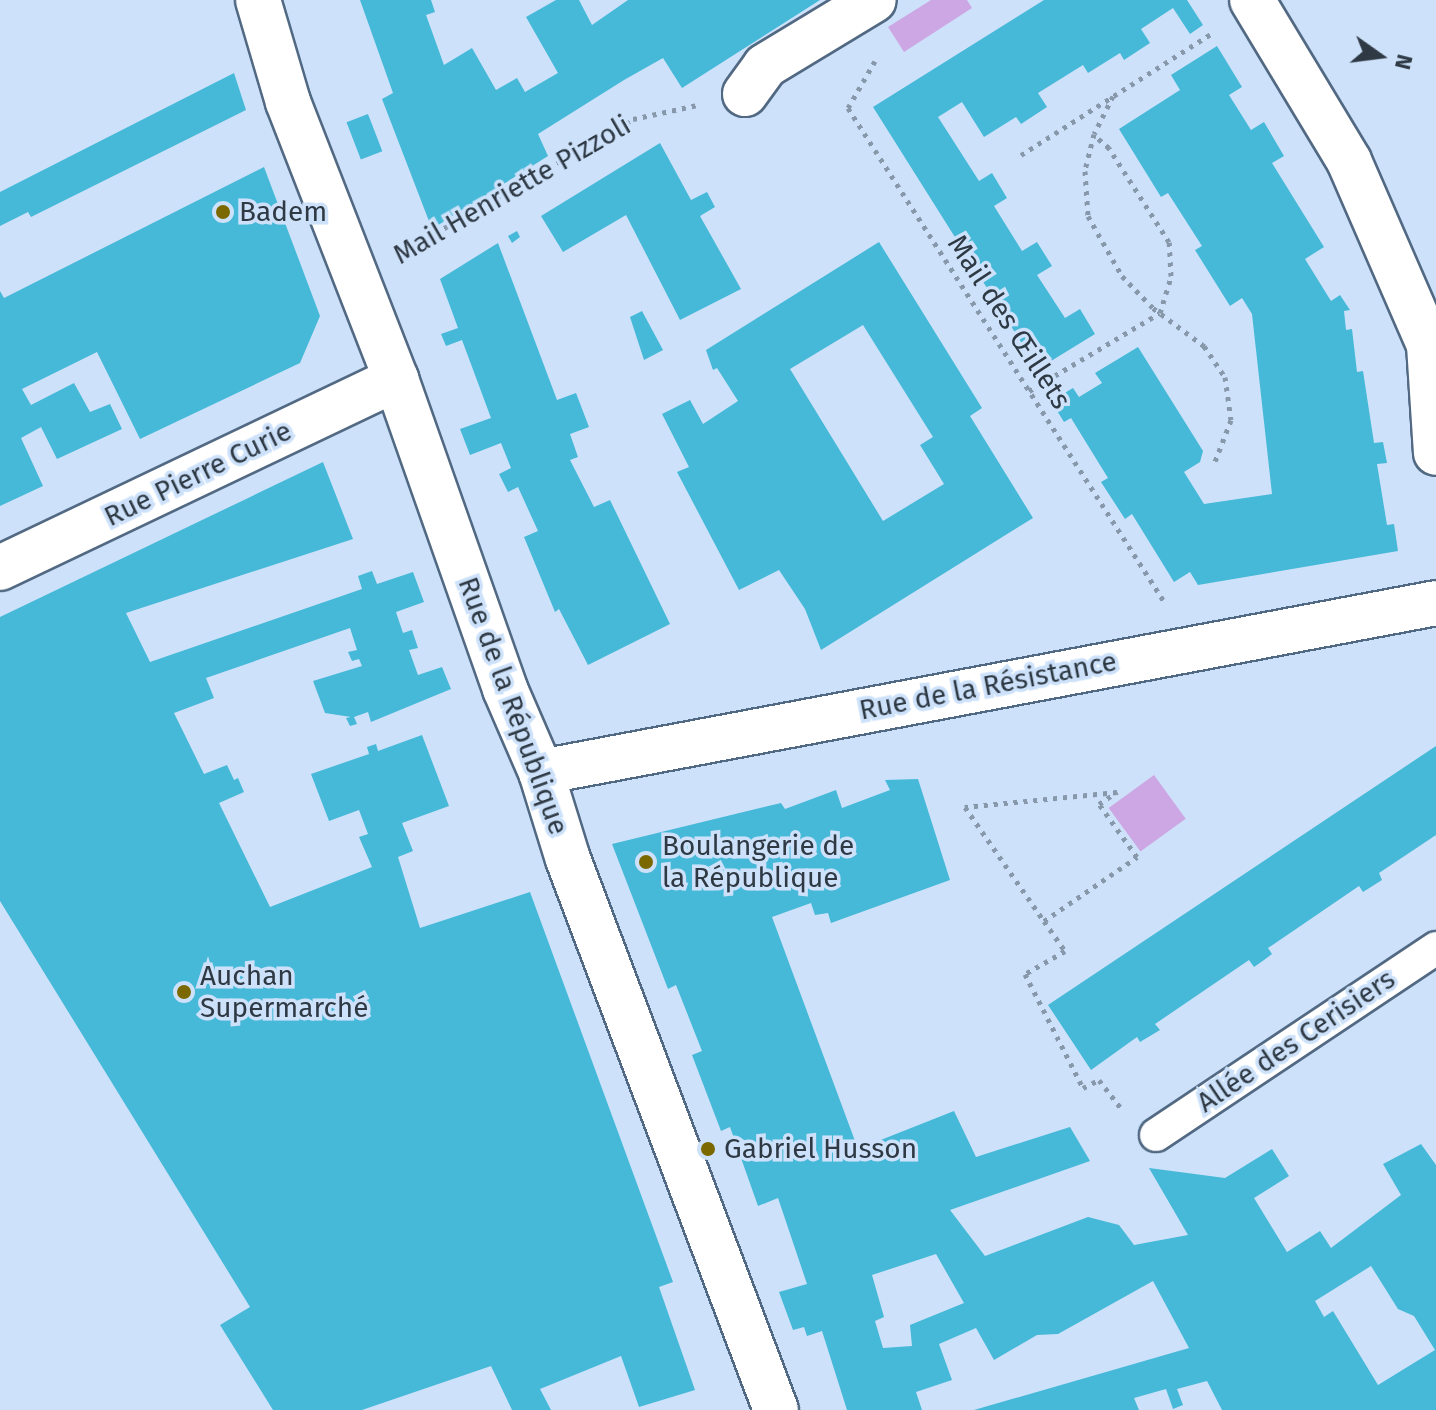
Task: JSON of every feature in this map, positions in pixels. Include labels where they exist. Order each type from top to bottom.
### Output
[{"type":"street","name":"Rue de la République","points":[[258,0],[288,102],[396,379],[505,689],[541,772],[568,859],[776,1410]]},
{"type":"street","points":[[1254,3],[1349,161],[1429,345],[1436,453]]},
{"type":"street","points":[[745,94],[765,66],[862,8]]},
{"type":"street","name":"Rue Pierre Curie","points":[[0,568],[396,379]]},
{"type":"street","name":"Rue de la Résistance","points":[[541,772],[1436,603]]},
{"type":"lane","name":"Allée des Cerisiers","points":[[1156,1135],[1436,948]]},
{"type":"path","points":[[1021,155],[1254,3]]},
{"type":"path","name":"Mail des Œillets","points":[[862,8],[876,60],[848,108],[1194,648]]},
{"type":"path","name":"Mail Henriette Pizzoli","points":[[358,278],[633,119],[745,94]]},
{"type":"path","points":[[1113,96],[1094,134],[1085,171],[1088,216],[1122,276],[1160,313],[1204,346],[1225,377],[1231,420],[1214,464]]},
{"type":"path","points":[[1029,391],[1160,313],[1171,276],[1169,242],[1109,148],[1094,134]]},
{"type":"path","points":[[1044,921],[1137,857],[1099,804],[1117,792],[965,807],[1044,921],[1065,951],[1025,974],[1083,1088],[1099,1080],[1136,1126],[1156,1135]]},
{"type":"shaded area","points":[[931,0],[967,0],[972,8],[904,52],[888,27]]},
{"type":"shaded area","points":[[1154,775],[1186,819],[1140,852],[1109,808]]},
{"type":"building","points":[[360,0],[431,0],[435,12],[426,15],[444,65],[472,48],[496,90],[517,78],[525,92],[558,73],[526,17],[556,0],[579,0],[592,25],[628,0],[820,0],[682,88],[663,58],[624,80],[538,134],[548,156],[432,229],[382,99],[393,93]]},
{"type":"building","points":[[1044,0],[1187,0],[1203,25],[1190,34],[1173,8],[1141,29],[1150,43],[1124,60],[1120,53],[1088,73],[1083,65],[1038,93],[1047,107],[1021,124],[1016,117],[984,137],[962,102],[938,117],[979,181],[992,173],[1007,198],[994,206],[1022,251],[1037,242],[1052,266],[1037,275],[1065,318],[1080,309],[1095,334],[1038,369],[873,107]]},
{"type":"building","points":[[1217,46],[1242,87],[1229,95],[1251,130],[1264,122],[1284,156],[1272,163],[1324,247],[1305,259],[1331,301],[1340,295],[1350,310],[1344,311],[1346,330],[1352,329],[1357,372],[1363,371],[1374,443],[1383,442],[1387,463],[1377,464],[1387,525],[1394,524],[1398,551],[1198,585],[1190,572],[1174,582],[1132,514],[1125,519],[1101,482],[1108,478],[1071,418],[1064,422],[1051,401],[1073,388],[1079,397],[1102,383],[1095,373],[1138,347],[1203,451],[1200,462],[1184,472],[1204,504],[1272,494],[1252,314],[1242,298],[1230,306],[1195,250],[1202,246],[1168,193],[1161,197],[1119,129],[1180,90],[1171,75]]},
{"type":"building","points":[[234,73],[246,110],[31,217],[28,212],[0,226],[0,192]]},
{"type":"building","points":[[368,114],[382,151],[361,160],[347,122]]},
{"type":"building","points":[[660,143],[691,200],[707,192],[715,207],[700,216],[741,289],[680,320],[626,215],[563,252],[541,216]]},
{"type":"building","points":[[264,167],[320,316],[300,363],[140,439],[97,352],[22,389],[31,405],[74,383],[90,412],[110,404],[122,429],[57,459],[41,427],[21,438],[43,486],[0,506],[0,291],[4,298]]},
{"type":"building","points":[[517,231],[520,237],[512,243],[508,236]]},
{"type":"building","points":[[879,242],[982,408],[970,416],[1033,518],[821,650],[805,609],[779,570],[739,590],[677,472],[689,467],[662,414],[690,400],[703,424],[738,401],[717,368],[713,370],[706,350]],"holes":[[[863,325],[933,437],[920,445],[944,484],[883,521],[790,369]]]},
{"type":"building","points":[[498,243],[557,400],[576,393],[589,427],[570,434],[578,457],[570,460],[594,507],[610,500],[670,624],[588,665],[559,609],[555,612],[524,537],[538,531],[518,487],[508,492],[499,474],[511,468],[501,443],[470,455],[460,429],[491,418],[462,340],[446,346],[441,334],[458,328],[440,279]]},
{"type":"building","points":[[642,311],[663,350],[644,360],[630,317]]},
{"type":"building","name":"Auchan Supermarché","points":[[323,462],[353,539],[126,613],[150,662],[362,589],[358,576],[372,571],[377,584],[413,572],[424,602],[396,612],[403,633],[412,630],[418,648],[409,650],[418,675],[442,667],[451,689],[371,722],[368,712],[354,717],[357,724],[350,726],[346,718],[351,717],[325,713],[313,681],[362,666],[359,659],[352,661],[348,652],[357,650],[350,628],[206,678],[214,698],[174,713],[204,774],[227,765],[234,780],[238,778],[244,792],[219,803],[270,907],[372,867],[359,837],[368,834],[359,810],[329,821],[311,774],[369,754],[367,747],[376,744],[378,751],[422,735],[449,806],[402,823],[413,851],[398,857],[420,928],[530,892],[673,1282],[659,1287],[695,1390],[639,1407],[621,1356],[540,1389],[551,1410],[512,1410],[491,1366],[362,1410],[273,1410],[220,1325],[250,1307],[0,901],[0,617]]},
{"type":"building","points":[[1436,746],[1436,835],[1379,873],[1382,880],[1363,892],[1359,886],[1268,948],[1272,954],[1254,967],[1249,960],[1155,1024],[1160,1030],[1140,1042],[1137,1037],[1091,1070],[1048,1005]]},
{"type":"building","points":[[918,779],[950,880],[831,923],[828,913],[815,915],[811,903],[772,917],[858,1149],[954,1111],[976,1157],[1070,1127],[1090,1161],[950,1210],[985,1256],[1088,1217],[1119,1225],[1134,1245],[1188,1235],[1149,1168],[1225,1178],[1272,1149],[1289,1176],[1254,1198],[1287,1252],[1320,1231],[1331,1248],[1401,1195],[1383,1164],[1421,1144],[1436,1165],[1436,1410],[1222,1410],[1207,1381],[1177,1389],[1183,1405],[1173,1409],[1166,1389],[1134,1398],[1139,1410],[974,1410],[1189,1348],[1153,1281],[1058,1334],[1037,1335],[994,1360],[976,1328],[939,1344],[952,1380],[916,1392],[922,1410],[847,1410],[822,1331],[807,1336],[804,1327],[793,1330],[779,1292],[807,1284],[778,1198],[758,1206],[730,1127],[721,1131],[692,1055],[702,1051],[676,985],[668,989],[612,844],[781,803],[785,809],[836,790],[842,808],[890,790],[885,780]],"holes":[[[936,1254],[964,1303],[910,1325],[912,1346],[883,1348],[875,1321],[884,1317],[872,1275]],[[1371,1266],[1398,1309],[1414,1316],[1435,1350],[1378,1385],[1333,1311],[1324,1317],[1315,1301]]]},
{"type":"place","name":"Badem","points":[[223,212]]},
{"type":"place","name":"Boulangerie de la République","points":[[646,862]]},
{"type":"place","name":"Auchan Supermarché","points":[[184,992]]},
{"type":"place","name":"Gabriel Husson","points":[[708,1149]]}]
